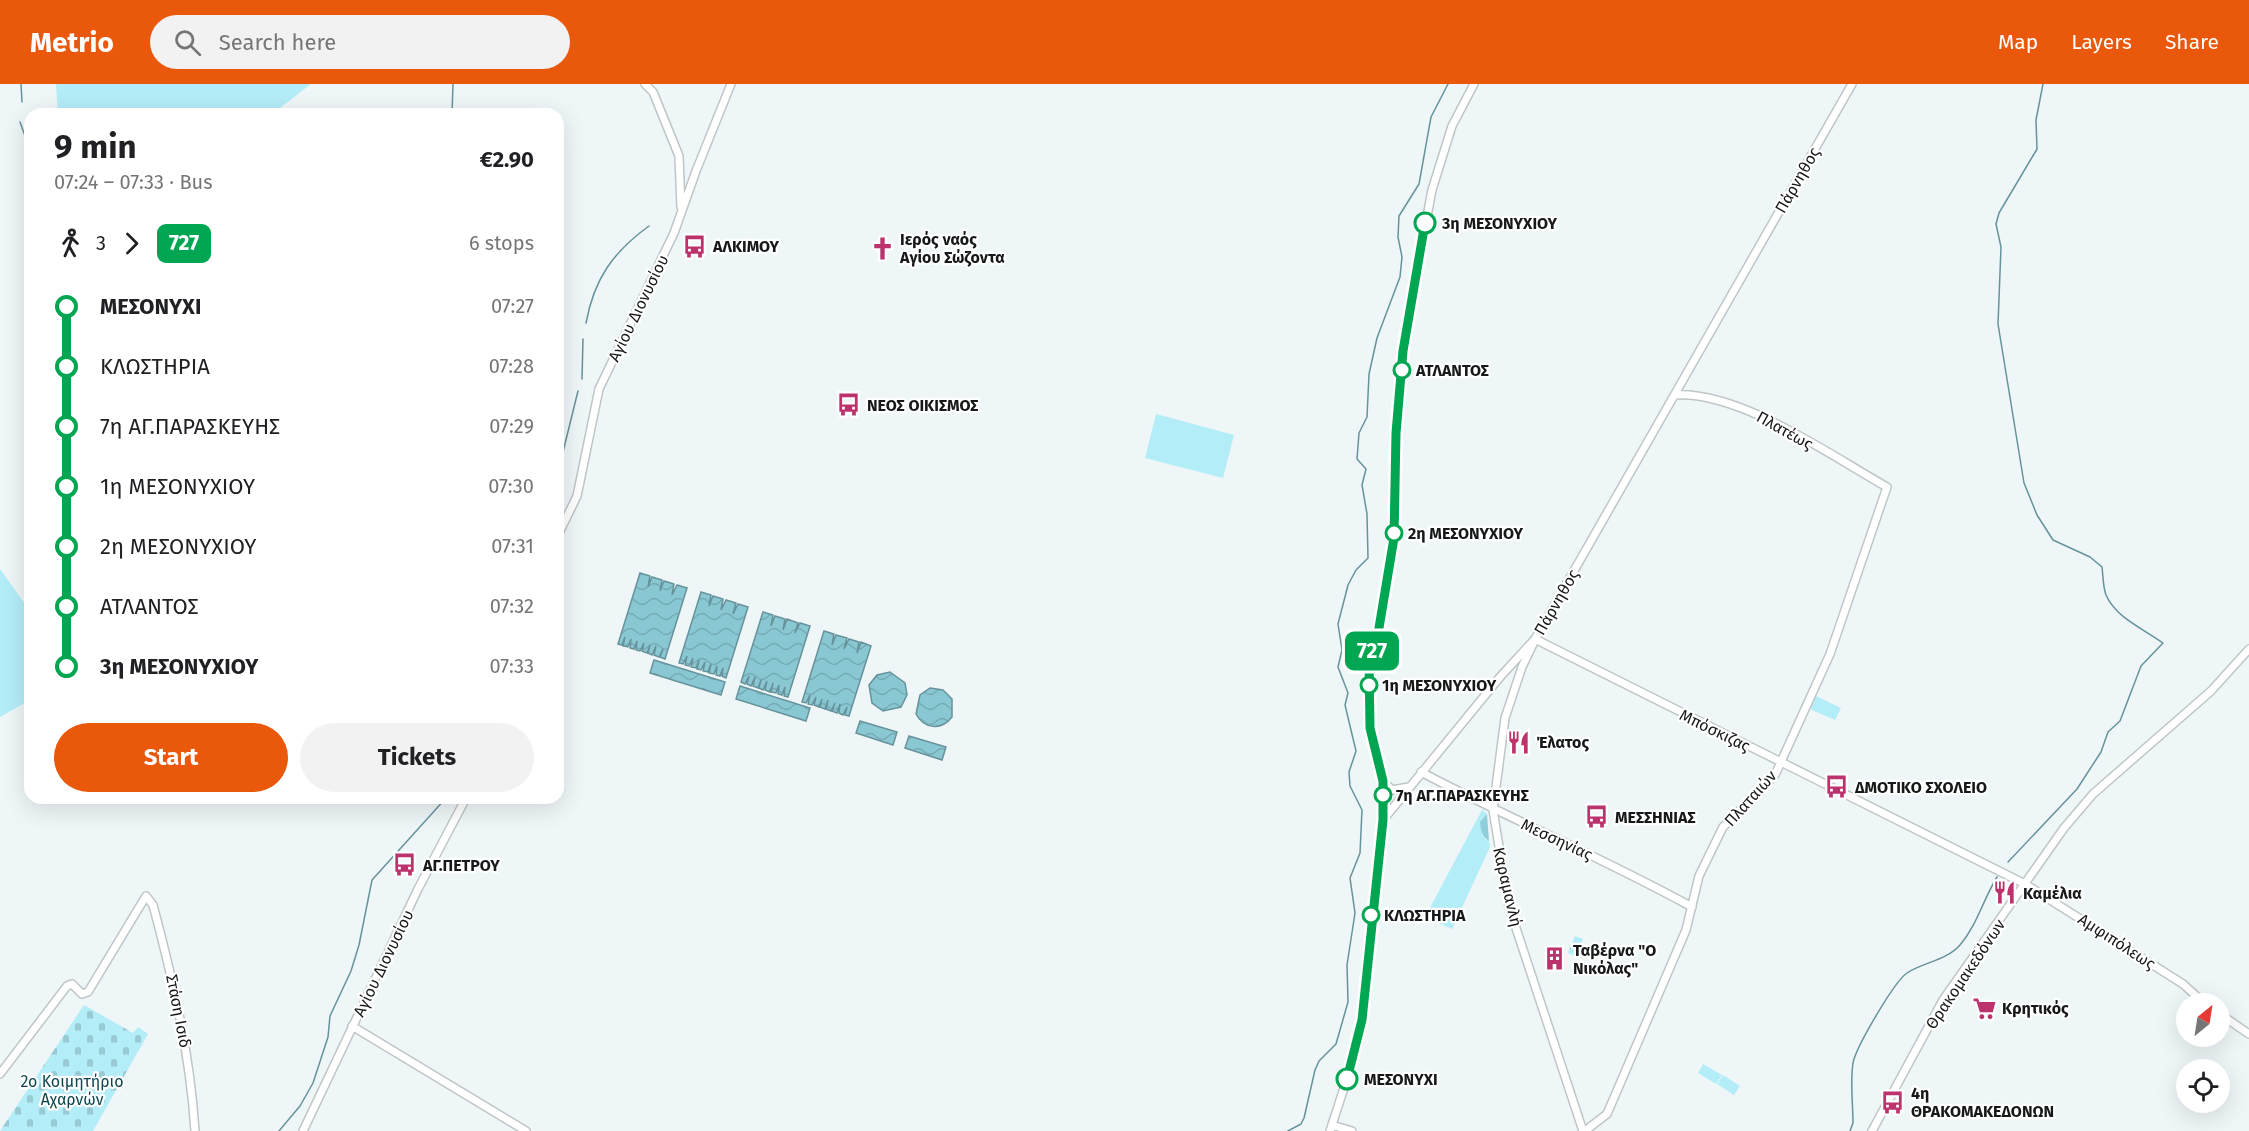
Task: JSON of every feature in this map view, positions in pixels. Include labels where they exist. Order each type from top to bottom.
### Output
[{"type":"street","points":[[645,84],[653,92],[675,142],[681,172],[681,213]]},
{"type":"street","name":"Αγίου Διονυσίου","points":[[564,523],[578,496],[599,389],[661,263],[731,84]]},
{"type":"street","points":[[1352,1131],[1331,1128],[1356,1051],[1362,1020],[1383,820],[1383,781],[1370,728],[1369,657],[1377,640],[1394,538],[1396,433],[1405,333],[1432,190],[1452,126],[1474,84]]},
{"type":"street","name":"Πάρνηθος","points":[[1383,820],[1506,669],[1535,639],[1852,84]]},
{"type":"street","points":[[681,172],[696,171]]},
{"type":"street","name":"Πλατέως","points":[[1675,395],[1710,399],[1746,408],[1887,487]]},
{"type":"street","name":"Πλαταιών","points":[[1584,1131],[1607,1114],[1686,930],[1699,876],[1723,827],[1775,775],[1830,654],[1887,487]]},
{"type":"street","name":"Μπόσκιζας","points":[[1535,639],[2025,884]]},
{"type":"street","name":"Καραμανλή","points":[[1535,639],[1522,667],[1505,718],[1493,810],[1509,907],[1584,1131]]},
{"type":"street","name":"Θρακομακεδόνων","points":[[1872,1131],[1943,1000],[2064,828],[2087,801],[2205,696],[2249,649]]},
{"type":"street","name":"Μεσσηνίας","points":[[1421,772],[1493,810],[1620,868],[1692,907]]},
{"type":"street","points":[[1383,781],[1392,790],[1408,787]]},
{"type":"street","name":"Αγίου Διονυσίου","points":[[303,1131],[418,889],[463,804]]},
{"type":"street","name":"Αμφιπόλεως","points":[[2025,884],[2183,984],[2193,993]]},
{"type":"street","name":"Στάση Ισιδ","points":[[0,1074],[67,986],[72,984],[82,994],[88,992],[146,896],[153,905],[177,997],[190,1068],[195,1131]]},
{"type":"street","points":[[2230,1021],[2249,1034]]},
{"type":"street","points":[[352,1026],[526,1131]]},
{"type":"green space","points":[[56,84],[311,84],[280,108],[58,108]]},
{"type":"green space","points":[[1156,414],[1234,435],[1223,478],[1145,458]]},
{"type":"green space","points":[[0,569],[24,603],[24,703],[0,717]]},
{"type":"green space","points":[[1816,696],[1841,708],[1835,720],[1810,709]]},
{"type":"green space","points":[[1482,810],[1487,814],[1480,826],[1490,847],[1452,929],[1425,917]]},
{"type":"green space","points":[[1487,814],[1489,841],[1484,836],[1480,825]]},
{"type":"green space","points":[[1575,936],[1583,939],[1575,956],[1568,953]]},
{"type":"green space","name":"2ο Κοιμητήριο Αχαρνών","points":[[84,1005],[133,1033],[138,1027],[148,1034],[93,1131],[0,1131]]},
{"type":"green space","points":[[1703,1064],[1722,1075],[1716,1084],[1698,1073]]},
{"type":"green space","points":[[1723,1075],[1740,1086],[1734,1095],[1717,1084]]},
{"type":"water","points":[[640,573],[650,576],[648,587],[652,577],[662,580],[660,591],[664,581],[674,584],[672,595],[677,585],[687,588],[665,659],[660,657],[663,649],[659,657],[654,655],[656,646],[652,655],[648,653],[650,645],[647,653],[642,651],[644,643],[640,651],[636,650],[637,641],[634,649],[630,648],[631,639],[628,647],[623,646],[625,637],[622,645],[618,644]]},
{"type":"water","points":[[701,592],[711,595],[709,606],[713,596],[723,599],[721,610],[726,600],[736,603],[733,614],[738,604],[748,607],[726,678],[722,676],[723,668],[720,676],[716,675],[717,666],[714,674],[709,673],[711,664],[708,672],[703,671],[705,662],[701,670],[697,669],[699,660],[696,668],[691,667],[693,658],[689,666],[685,665],[687,656],[683,664],[679,663]]},
{"type":"water","points":[[763,612],[773,615],[771,626],[775,616],[785,619],[783,630],[787,619],[798,623],[795,633],[800,623],[810,626],[788,697],[784,696],[785,687],[782,695],[778,694],[779,685],[776,693],[771,692],[773,683],[770,692],[765,690],[767,681],[763,690],[759,688],[761,680],[758,688],[753,686],[755,677],[751,686],[747,684],[749,676],[745,684],[741,682]]},
{"type":"water","points":[[824,631],[834,634],[832,645],[836,635],[847,638],[844,649],[849,639],[859,642],[857,653],[861,642],[871,646],[849,716],[845,715],[847,707],[843,715],[839,713],[840,704],[837,713],[832,711],[835,703],[831,711],[826,709],[828,700],[825,709],[820,707],[822,699],[819,707],[814,705],[816,697],[812,705],[808,704],[810,695],[806,703],[802,702]]},
{"type":"water","points":[[654,660],[725,682],[721,695],[650,673]]},
{"type":"water","points":[[890,672],[905,683],[907,695],[901,707],[883,711],[872,703],[869,685],[877,675]]},
{"type":"water","points":[[740,686],[810,708],[806,721],[736,699]]},
{"type":"water","points":[[930,688],[943,690],[952,699],[952,717],[943,725],[933,726],[923,723],[916,714],[920,695]]},
{"type":"water","points":[[860,721],[897,732],[893,745],[856,733]]},
{"type":"water","points":[[909,736],[946,747],[942,760],[905,748]]},
{"type":"waterway","points":[[21,84],[22,102]]},
{"type":"waterway","points":[[452,108],[453,84]]},
{"type":"waterway","points":[[1288,1131],[1301,1124],[1304,1118],[1315,1070],[1319,1061],[1336,1044],[1348,1002],[1347,965],[1355,913],[1350,878],[1360,853],[1362,810],[1350,786],[1349,772],[1356,751],[1345,705],[1348,693],[1338,667],[1342,650],[1338,624],[1348,585],[1356,570],[1368,558],[1367,514],[1362,485],[1366,469],[1357,459],[1359,433],[1367,417],[1369,374],[1377,338],[1400,277],[1402,257],[1398,237],[1399,216],[1419,184],[1431,117],[1448,84]]},
{"type":"waterway","points":[[2008,862],[2077,789],[2101,752],[2108,732],[2120,721],[2141,666],[2163,643],[2116,610],[2105,592],[2102,567],[2090,557],[2053,540],[2037,515],[2024,483],[1998,324],[2001,247],[1996,224],[1999,213],[2037,149],[2036,120],[2043,84]]},
{"type":"waterway","points":[[20,122],[24,133]]},
{"type":"waterway","points":[[586,323],[594,293],[607,268],[625,246],[649,226]]},
{"type":"waterway","points":[[582,379],[583,339]]},
{"type":"waterway","points":[[564,448],[578,391]]},
{"type":"waterway","points":[[279,1131],[300,1106],[313,1083],[328,1037],[330,1016],[351,971],[359,945],[372,880],[441,804]]},
{"type":"waterway","points":[[1850,1131],[1853,1123],[1853,1063],[1876,1015],[1907,973],[1948,955],[1960,945],[1971,929],[1997,877]]},
{"type":"bus line","name":"727","points":[[1347,1079],[1356,1051],[1362,1020],[1373,890],[1383,820],[1383,781],[1370,728],[1369,657],[1377,640],[1394,538],[1396,433],[1403,351],[1410,298],[1425,223]]},
{"type":"place","name":"3η ΜΕΣΟΝΥΧΙΟΥ","points":[[1425,223]]},
{"type":"place","name":"ΑΛΚΙΜΟΥ","points":[[695,246]]},
{"type":"place","name":"Ιερός ναός Αγίου Σώζοντα","points":[[882,248]]},
{"type":"place","name":"ΑΤΛΑΝΤΟΣ","points":[[1402,370]]},
{"type":"place","name":"ΝΕΟΣ ΟΙΚΙΣΜΟΣ","points":[[849,405]]},
{"type":"place","name":"2η ΜΕΣΟΝΥΧΙΟΥ","points":[[1394,533]]},
{"type":"place","name":"1η ΜΕΣΟΝΥΧΙΟΥ","points":[[1369,685]]},
{"type":"place","name":"Έλατος","points":[[1518,742]]},
{"type":"place","name":"ΔΜΟΤΙΚΟ ΣΧΟΛΕΙΟ","points":[[1837,787]]},
{"type":"place","name":"7η ΑΓ.ΠΑΡΑΣΚΕΥΗΣ","points":[[1383,795]]},
{"type":"place","name":"ΜΕΣΣΗΝΙΑΣ","points":[[1597,817]]},
{"type":"place","name":"ΑΓ.ΠΕΤΡΟΥ","points":[[405,865]]},
{"type":"place","name":"Καμέλια","points":[[2005,893]]},
{"type":"place","name":"ΚΛΩΣΤΗΡΙΑ","points":[[1371,915]]},
{"type":"place","name":"Ταβέρνα \"Ο Νικόλας\"","points":[[1555,959]]},
{"type":"place","name":"Κρητικός","points":[[1984,1008]]},
{"type":"place","name":"ΜΕΣΟΝΥΧΙ","points":[[1347,1079]]},
{"type":"place","name":"4η ΘΡΑΚΟΜΑΚΕΔΟΝΩΝ","points":[[1893,1102]]}]
